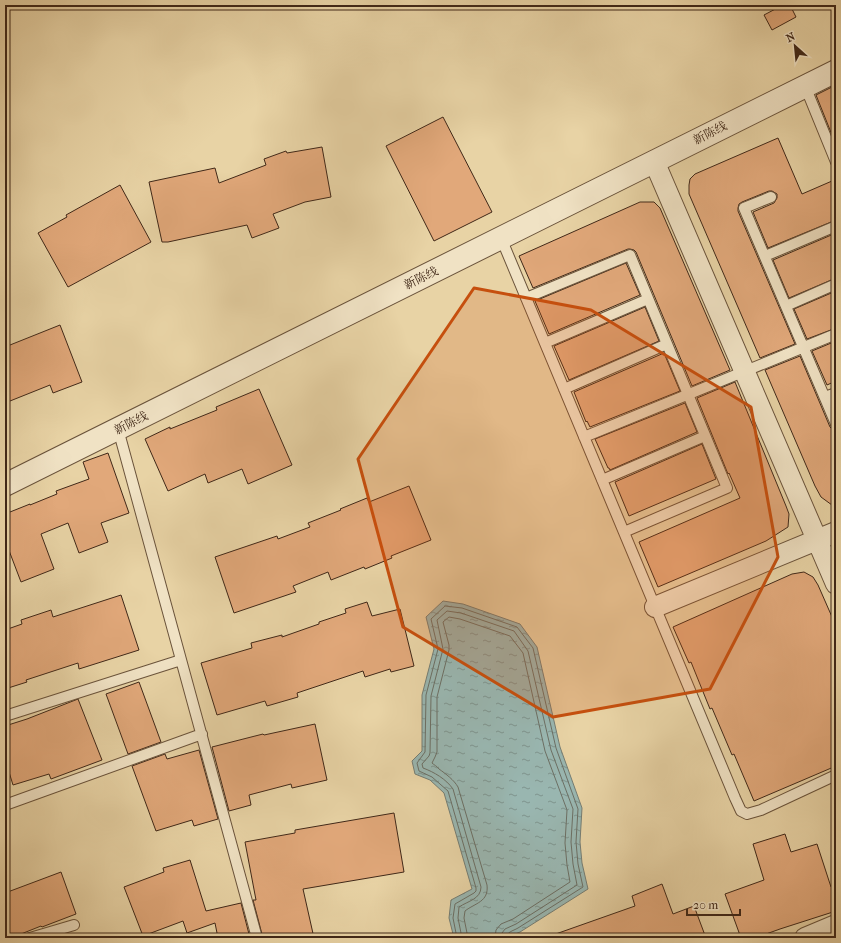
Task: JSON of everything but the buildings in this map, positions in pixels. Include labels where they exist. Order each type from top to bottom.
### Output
[{"type":"street","name":"新陈线","points":[[5,485],[836,71]]},
{"type":"street","points":[[654,161],[836,584]]},
{"type":"street","points":[[655,607],[836,532]]},
{"type":"street","points":[[805,938],[836,925]]},
{"type":"lane","points":[[805,86],[836,162]]},
{"type":"lane","points":[[771,197],[744,208],[836,424]]},
{"type":"lane","points":[[765,256],[836,226]]},
{"type":"lane","points":[[501,238],[741,810],[747,814],[761,810],[836,775]]},
{"type":"lane","points":[[526,298],[630,255],[727,488],[624,532]]},
{"type":"lane","points":[[786,306],[836,284]]},
{"type":"lane","points":[[545,343],[648,299]]},
{"type":"lane","points":[[584,437],[836,334]]},
{"type":"lane","points":[[564,389],[667,344]]},
{"type":"lane","points":[[825,398],[836,393]]},
{"type":"lane","points":[[118,429],[257,938]]},
{"type":"lane","points":[[602,480],[705,436]]},
{"type":"lane","points":[[5,716],[181,660]]},
{"type":"lane","points":[[5,805],[202,734]]},
{"type":"lane","points":[[30,938],[74,925]]},
{"type":"highlighted area","points":[[474,288],[591,310],[751,407],[778,557],[710,689],[553,717],[403,627],[358,459]]},
{"type":"water","points":[[443,601],[463,604],[520,624],[537,647],[560,747],[582,808],[580,842],[582,863],[588,889],[520,932],[506,938],[454,938],[449,918],[451,900],[472,889],[444,793],[430,780],[415,774],[412,761],[422,751],[422,695],[434,649],[426,617]]}]
